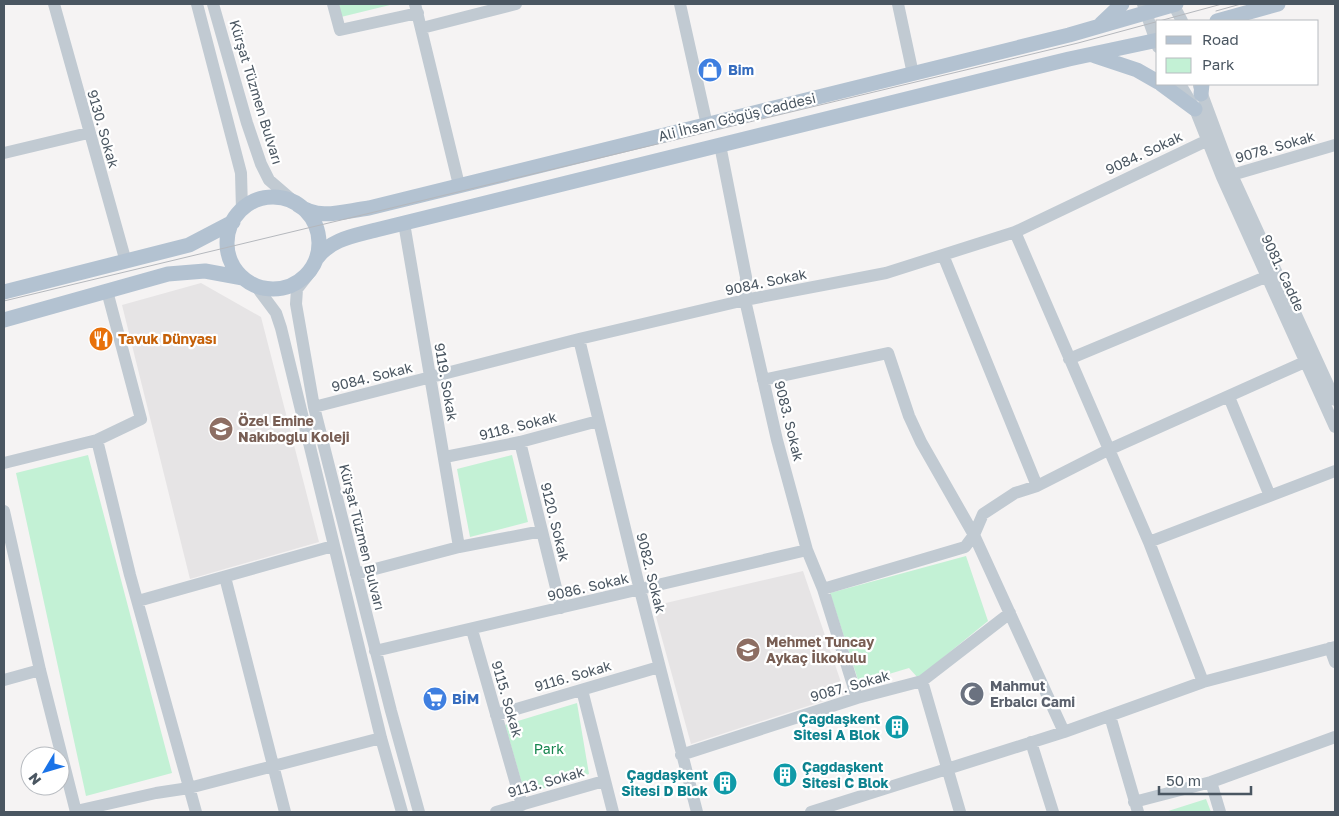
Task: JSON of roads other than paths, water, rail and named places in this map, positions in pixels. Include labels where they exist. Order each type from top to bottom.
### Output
[{"type":"main road","points":[[1097,27],[1122,4]]},
{"type":"main road","name":"Ali İhsan Göğüş Caddesi","points":[[298,205],[309,213],[326,214],[369,208],[913,74],[1097,27],[1144,8],[1174,4]]},
{"type":"main road","points":[[1222,20],[1278,4]]},
{"type":"main road","name":"Ali İhsan Göğüş Caddesi","points":[[314,264],[324,248],[337,241],[404,223],[1088,55],[1156,43]]},
{"type":"main road","points":[[1088,55],[1121,63],[1156,81]]},
{"type":"main road","points":[[1163,85],[1195,109]]},
{"type":"main road","points":[[4,292],[189,245],[237,216],[255,201],[270,197],[284,199],[298,205],[309,215],[316,227],[320,243],[314,264],[300,281],[287,288],[271,290],[250,282],[206,271],[191,271],[168,274],[4,320]]},
{"type":"main road","points":[[237,216],[228,236],[229,254],[234,266],[250,282]]},
{"type":"street","name":"9130. Sokak","points":[[54,4],[88,133],[126,262]]},
{"type":"street","points":[[197,4],[241,173],[237,216]]},
{"type":"street","name":"Kürşat Tüzmen Bulvarı","points":[[213,4],[247,123],[261,164],[269,180],[298,205]]},
{"type":"street","points":[[333,4],[340,30],[416,8],[459,186]]},
{"type":"street","points":[[680,4],[707,125]]},
{"type":"street","points":[[898,4],[913,74]]},
{"type":"street","points":[[1174,4],[1182,20]]},
{"type":"street","points":[[422,28],[508,5]]},
{"type":"street","points":[[1144,8],[1156,40]]},
{"type":"street","name":"9081. Cadde","points":[[1181,85],[1195,109],[1206,136],[1227,176],[1268,276],[1307,362],[1327,382],[1335,427]]},
{"type":"street","points":[[1201,87],[1227,176],[1335,400]]},
{"type":"street","points":[[4,154],[88,133]]},
{"type":"street","name":"9084. Sokak","points":[[314,407],[579,339],[745,300],[886,273],[1015,232],[1206,136]]},
{"type":"street","name":"9083. Sokak","points":[[720,145],[746,277],[745,300],[764,380],[807,550],[823,589],[857,698]]},
{"type":"street","name":"9078. Sokak","points":[[1227,176],[1335,145]]},
{"type":"street","name":"9119. Sokak","points":[[404,223],[459,547]]},
{"type":"street","points":[[1015,232],[1149,542],[1203,682]]},
{"type":"street","points":[[943,255],[1037,486]]},
{"type":"street","name":"Kürşat Tüzmen Bulvarı","points":[[314,264],[297,289],[296,304],[314,407],[375,651],[419,812]]},
{"type":"street","points":[[1069,359],[1268,276]]},
{"type":"street","points":[[250,282],[276,313],[281,328],[333,546],[381,738],[402,812]]},
{"type":"street","points":[[4,463],[97,440],[141,419],[107,291]]},
{"type":"street","name":"9082. Sokak","points":[[579,339],[659,667],[697,812]]},
{"type":"street","points":[[764,380],[888,353],[909,416],[921,442],[974,535],[1064,732]]},
{"type":"street","points":[[823,589],[965,547],[974,535],[983,514],[1015,493],[1037,486],[1108,450],[1307,362]]},
{"type":"street","points":[[1229,397],[1270,496]]},
{"type":"street","name":"9118. Sokak","points":[[445,457],[520,442],[598,421]]},
{"type":"street","points":[[97,440],[138,602],[196,812]]},
{"type":"street","name":"9120. Sokak","points":[[520,442],[561,608]]},
{"type":"street","points":[[1149,542],[1335,471]]},
{"type":"street","points":[[4,511],[40,670],[76,812],[156,793],[189,788],[381,738]]},
{"type":"street","points":[[356,574],[459,547],[542,531]]},
{"type":"street","points":[[138,602],[333,546]]},
{"type":"street","name":"9086. Sokak","points":[[375,651],[472,630],[807,550]]},
{"type":"street","points":[[225,577],[285,812]]},
{"type":"street","name":"9087. Sokak","points":[[681,755],[857,698],[922,681],[1010,613]]},
{"type":"street","name":"9115. Sokak","points":[[472,630],[522,805]]},
{"type":"street","points":[[811,812],[947,771],[1064,732],[1203,682],[1334,646],[1335,662]]},
{"type":"street","name":"9116. Sokak","points":[[496,714],[659,667]]},
{"type":"street","points":[[4,680],[40,670]]},
{"type":"street","points":[[922,681],[960,812]]},
{"type":"street","points":[[582,690],[613,812]]},
{"type":"street","points":[[1110,716],[1136,807],[1335,737]]},
{"type":"street","points":[[1031,742],[1053,812]]},
{"type":"street","name":"9113. Sokak","points":[[496,812],[604,781]]},
{"type":"street","points":[[1211,782],[1220,812]]},
{"type":"tram line","points":[[1163,20],[1222,4]]},
{"type":"tram line","points":[[1216,11],[1241,4]]},
{"type":"tram line","points":[[4,301],[1078,43],[1156,22]]},
{"type":"place","name":"Bim","points":[[710,70]]},
{"type":"place","name":"Tavuk Dünyası","points":[[101,339]]},
{"type":"place","name":"Özel Emine Nakıboğlu Koleji","points":[[221,429]]},
{"type":"place","name":"Mehmet Tuncay Aykaç İlkokulu","points":[[748,650]]},
{"type":"place","name":"Mahmut Erbalcı Cami","points":[[972,694]]},
{"type":"place","name":"BİM","points":[[435,699]]},
{"type":"place","name":"Çağdaşkent Sitesi A Blok","points":[[897,727]]},
{"type":"place","name":"Çağdaşkent Sitesi C Blok","points":[[785,775]]},
{"type":"place","name":"Çağdaşkent Sitesi D Blok","points":[[725,783]]},
{"type":"park label","name":"Park","points":[[549,749]]}]
